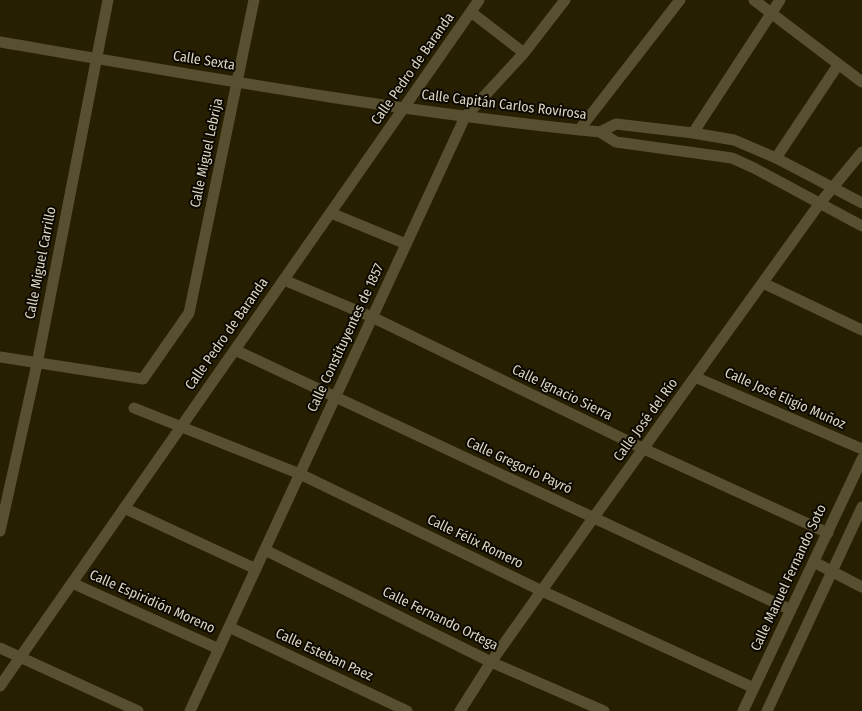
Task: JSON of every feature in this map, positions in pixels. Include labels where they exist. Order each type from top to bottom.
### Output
[{"type":"street","name":"Calle Miguel Carrillo","points":[[0,531],[37,364],[108,0]]},
{"type":"street","name":"Calle Miguel Lebrija","points":[[37,364],[143,379],[189,313],[254,0]]},
{"type":"street","name":"Calle Pedro de Baranda","points":[[0,686],[479,0]]},
{"type":"street","name":"Calle Constituyentes de 1857","points":[[193,710],[229,627],[465,117],[524,53],[565,0]]},
{"type":"street","points":[[579,130],[680,0]]},
{"type":"street","points":[[754,0],[862,82]]},
{"type":"street","points":[[693,133],[770,13],[780,0]]},
{"type":"street","points":[[471,12],[524,53]]},
{"type":"street","name":"Calle Sexta","points":[[0,42],[238,82],[404,107]]},
{"type":"street","points":[[776,158],[838,65]]},
{"type":"street","name":"Calle Capitán Carlos Rovirosa","points":[[404,107],[465,117],[600,132],[616,142],[732,158],[754,168],[862,226]]},
{"type":"street","name":"Calle Capitán Carlos Rovirosa","points":[[600,132],[616,124],[693,133],[734,140],[776,158],[862,203]]},
{"type":"street","name":"Calle José del Río","points":[[460,711],[491,662],[594,517],[820,203],[862,152]]},
{"type":"street","points":[[331,213],[406,244]]},
{"type":"street","name":"Calle Ignacio Sierra","points":[[284,280],[372,317],[644,449],[828,533]]},
{"type":"street","points":[[763,283],[862,330]]},
{"type":"street","name":"Calle Gregorio Payró","points":[[235,350],[791,610]]},
{"type":"street","points":[[0,357],[37,364]]},
{"type":"street","name":"Calle José Eligio Muñoz","points":[[696,377],[862,450]]},
{"type":"street","name":"Calle Félix Romero","points":[[134,408],[180,428],[300,474],[542,591],[754,688]]},
{"type":"street","name":"Calle Manuel Fernando Soto","points":[[743,711],[862,459]]},
{"type":"street","points":[[768,711],[831,571],[862,507]]},
{"type":"street","points":[[124,508],[256,569]]},
{"type":"street","name":"Calle Fernando Ortega","points":[[265,550],[491,662],[604,711]]},
{"type":"street","points":[[814,562],[862,587]]},
{"type":"street","name":"Calle Espiridión Moreno","points":[[72,583],[219,649]]},
{"type":"street","name":"Calle Esteban Paez","points":[[229,627],[407,711]]},
{"type":"street","points":[[0,648],[138,711]]}]
